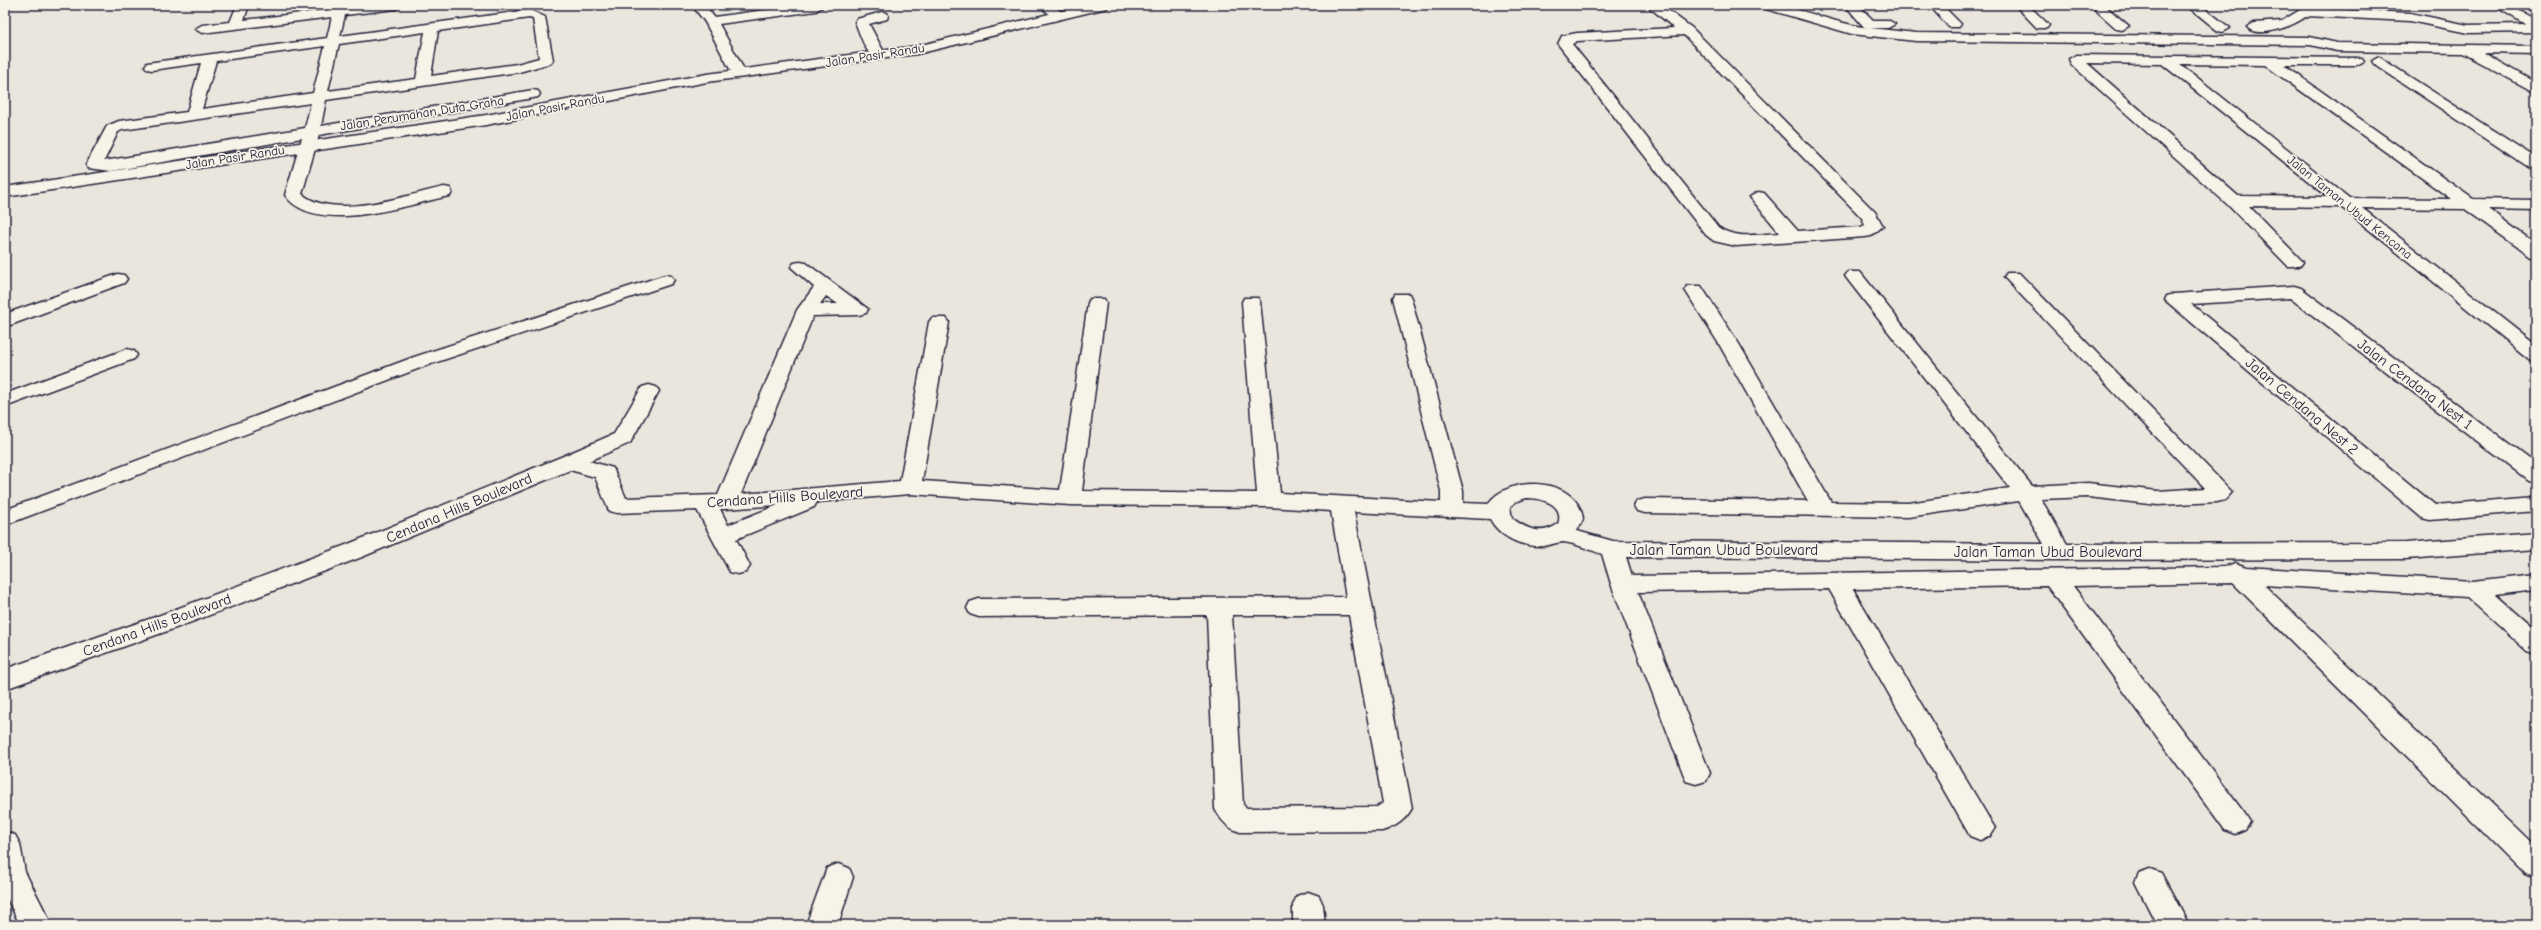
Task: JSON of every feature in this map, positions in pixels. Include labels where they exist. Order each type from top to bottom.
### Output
[{"type":"street","points":[[235,25],[243,5]]},
{"type":"street","points":[[202,29],[340,9],[396,5]]},
{"type":"street","points":[[698,5],[711,21],[739,73]]},
{"type":"street","points":[[1045,5],[1059,15]]},
{"type":"street","name":"Jalan Pasir Randu","points":[[5,192],[310,138],[486,120],[739,73],[917,50],[1102,5]]},
{"type":"street","points":[[1654,5],[1687,31],[1869,216],[1874,226],[1865,232],[1736,241],[1720,237],[1712,231],[1565,44],[1568,40],[1577,37],[1687,31]]},
{"type":"street","points":[[1768,5],[1852,30],[1916,37],[2310,41],[2337,47],[2536,50]]},
{"type":"street","points":[[1851,5],[1869,24],[1916,24]]},
{"type":"street","points":[[1935,5],[1954,24]]},
{"type":"street","points":[[2020,5],[2042,25]]},
{"type":"street","points":[[2096,5],[2122,26]]},
{"type":"street","points":[[2192,5],[2223,28]]},
{"type":"street","points":[[2291,5],[2303,12],[2349,15],[2381,30],[2413,49]]},
{"type":"street","points":[[2391,5],[2410,17],[2443,26],[2468,29],[2536,28]]},
{"type":"street","points":[[2499,5],[2536,25]]},
{"type":"street","points":[[711,21],[816,7]]},
{"type":"street","points":[[340,9],[310,138],[293,195],[310,207],[332,211],[360,209],[444,192]]},
{"type":"street","points":[[2098,26],[2223,28],[2274,27],[2293,22],[2303,12]]},
{"type":"street","name":"Jalan Perumahan Duta Graha","points":[[152,66],[537,15],[546,60],[534,66],[115,127],[112,129],[94,165],[111,166],[310,138],[533,94]]},
{"type":"street","points":[[879,56],[869,40],[862,22],[882,16]]},
{"type":"street","points":[[2381,30],[2410,17]]},
{"type":"street","points":[[1931,24],[1970,24]]},
{"type":"street","points":[[2018,24],[2058,25]]},
{"type":"street","points":[[423,82],[432,28]]},
{"type":"street","points":[[2310,41],[2326,36],[2381,30],[2536,37]]},
{"type":"street","points":[[2466,50],[2536,89]]},
{"type":"street","points":[[193,115],[210,58]]},
{"type":"street","points":[[2294,262],[2234,201],[2076,61],[2080,58],[2379,61],[2486,60],[2536,62]]},
{"type":"street","name":"Jalan Taman Ubud Kencana","points":[[2165,59],[2536,355]]},
{"type":"street","points":[[2268,60],[2536,252]]},
{"type":"street","points":[[2379,61],[2536,165]]},
{"type":"street","points":[[1758,197],[1793,237]]},
{"type":"street","points":[[2234,201],[2536,205]]},
{"type":"street","points":[[800,267],[824,286],[859,309],[806,310]]},
{"type":"street","points":[[1854,276],[2026,493],[2056,565],[2235,822]]},
{"type":"street","points":[[1645,506],[1824,510],[1908,510],[2026,493],[2088,490],[2158,498],[2217,495],[2220,492],[2013,277]]},
{"type":"street","points":[[5,321],[118,279]]},
{"type":"street","points":[[5,518],[421,361],[664,280]]},
{"type":"street","points":[[738,566],[722,536],[716,503],[806,310],[824,286]]},
{"type":"street","points":[[1694,290],[1729,344],[1824,510]]},
{"type":"street","name":"Jalan Cendana Nest 1","points":[[2174,300],[2294,292],[2536,475]]},
{"type":"street","points":[[1402,298],[1452,491],[1452,508],[1497,512]]},
{"type":"street","name":"Jalan Cendana Nest 2","points":[[2174,300],[2430,513],[2536,504]]},
{"type":"street","points":[[1251,302],[1269,500]]},
{"type":"street","points":[[1070,498],[1096,303]]},
{"type":"street","points":[[910,487],[940,322]]},
{"type":"street","points":[[5,401],[126,355]]},
{"type":"street","points":[[569,462],[605,473],[622,438],[649,391]]},
{"type":"street","name":"Cendana Hills Boulevard","points":[[5,679],[164,623],[354,551],[569,462],[622,438]]},
{"type":"street","name":"Cendana Hills Boulevard","points":[[605,473],[616,506],[716,503],[910,487],[1070,498],[1269,500],[1452,508]]},
{"type":"street","points":[[1524,491],[1548,494],[1559,499],[1572,513],[1572,520],[1562,534],[1547,538],[1528,537],[1506,528],[1500,520],[1497,512],[1504,498],[1513,493],[1524,491]]},
{"type":"street","points":[[722,536],[828,494]]},
{"type":"street","points":[[1220,607],[1229,809],[1240,820],[1382,819],[1398,808],[1341,503]]},
{"type":"street","name":"Jalan Taman Ubud Boulevard","points":[[1562,534],[1612,549],[2056,565],[2218,552],[2406,551],[2536,541]]},
{"type":"street","points":[[1612,549],[1623,584],[1696,772]]},
{"type":"street","points":[[2218,552],[2239,575],[2536,865]]},
{"type":"street","points":[[1623,584],[1836,580],[2056,565],[2473,589],[2536,582]]},
{"type":"street","points":[[1836,580],[1980,828]]},
{"type":"street","points":[[2473,589],[2536,645]]},
{"type":"street","points":[[979,608],[1361,606]]},
{"type":"street","points":[[5,844],[10,873],[36,925]]},
{"type":"street","points":[[822,925],[838,877]]},
{"type":"street","points":[[2150,882],[2173,925]]}]
